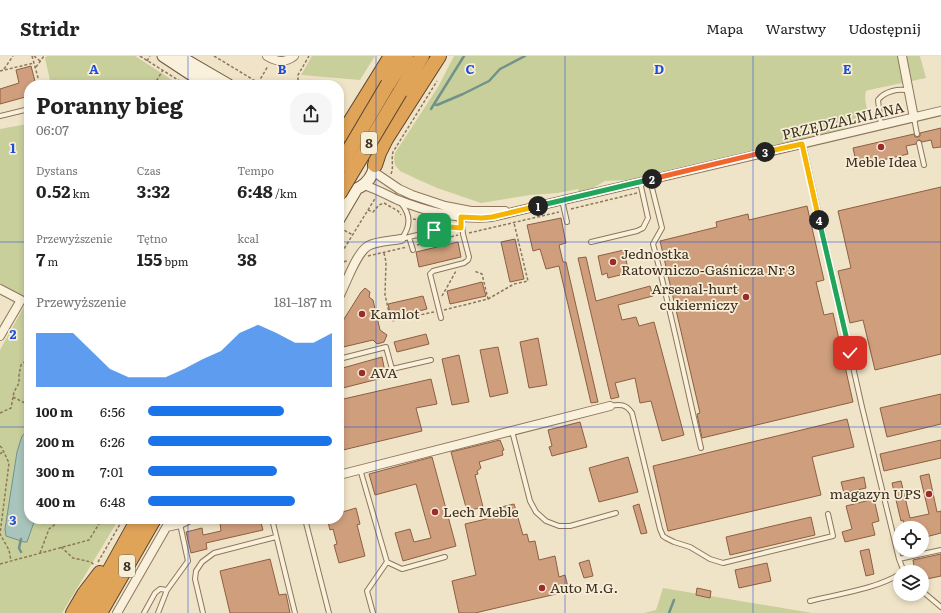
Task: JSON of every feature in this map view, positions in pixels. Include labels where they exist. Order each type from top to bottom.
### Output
[{"type":"highway","points":[[344,130],[391,56]]},
{"type":"highway","name":"8","points":[[344,159],[406,56]]},
{"type":"highway","name":"8","points":[[344,186],[422,56]]},
{"type":"highway","points":[[374,169],[379,153],[386,139],[439,56]]},
{"type":"highway","name":"8","points":[[86,613],[135,524]]},
{"type":"highway","name":"8","points":[[100,613],[152,524]]},
{"type":"highway","points":[[111,613],[153,524]]},
{"type":"highway","points":[[73,613],[84,594],[129,535]]},
{"type":"street","points":[[270,58],[275,61],[284,61],[294,56]]},
{"type":"street","points":[[902,56],[914,118]]},
{"type":"street","points":[[171,57],[201,80]]},
{"type":"street","points":[[171,57],[219,80]]},
{"type":"street","name":"PRZĘDZALNIANA","points":[[360,187],[380,191],[398,200],[446,215],[482,218],[492,217],[941,111]]},
{"type":"street","points":[[344,136],[356,136],[363,140],[373,151],[374,169],[370,179],[360,187],[344,211]]},
{"type":"street","name":"PRZĘDZALNIANA","points":[[374,169],[386,181],[399,189],[429,202],[459,210],[482,212],[518,210]]},
{"type":"street","points":[[344,190],[348,191],[360,187]]},
{"type":"street","points":[[344,286],[363,250],[371,245],[401,239]]},
{"type":"street","points":[[0,289],[21,300],[0,336]]},
{"type":"street","points":[[344,474],[610,406]]},
{"type":"street","points":[[117,613],[168,524]]},
{"type":"street","points":[[167,527],[181,527],[184,524]]},
{"type":"lane","points":[[881,125],[878,100],[882,95],[903,89],[909,91]]},
{"type":"lane","points":[[0,116],[24,110]]},
{"type":"lane","points":[[914,118],[917,134]]},
{"type":"lane","points":[[919,143],[924,165]]},
{"type":"lane","points":[[802,144],[862,407],[901,565]]},
{"type":"lane","points":[[650,180],[662,228],[653,244],[671,314],[700,448]]},
{"type":"lane","points":[[591,242],[644,228],[648,218],[640,182]]},
{"type":"lane","points":[[398,200],[406,209],[409,222],[407,230],[401,239]]},
{"type":"lane","points":[[562,200],[567,222]]},
{"type":"lane","points":[[441,318],[430,274],[433,271],[467,262],[469,257],[461,228],[461,217]]},
{"type":"lane","points":[[401,239],[450,227],[461,228]]},
{"type":"lane","points":[[409,237],[412,248]]},
{"type":"lane","points":[[344,358],[386,347],[392,369],[431,360]]},
{"type":"lane","points":[[610,406],[624,405],[632,413],[660,529],[663,536],[674,542],[690,547],[710,559],[723,563],[833,536],[828,514]]},
{"type":"lane","points":[[512,430],[530,501],[536,512],[546,521],[559,526],[570,526],[616,513]]},
{"type":"lane","points":[[360,469],[387,562],[402,569],[446,557]]},
{"type":"lane","points":[[273,524],[295,613]]},
{"type":"lane","points":[[306,524],[329,613]]},
{"type":"lane","points":[[158,613],[167,590],[188,561],[181,527]]},
{"type":"lane","points":[[203,613],[195,579],[196,571],[202,562],[214,553],[276,537]]},
{"type":"lane","points":[[899,559],[941,550]]},
{"type":"lane","points":[[373,613],[367,591],[387,562]]},
{"type":"lane","points":[[810,600],[878,584],[893,578]]},
{"type":"lane","points":[[144,613],[155,593],[160,589],[167,590]]},
{"type":"lane","points":[[929,598],[941,607]]},
{"type":"path","points":[[3,70],[13,56]]},
{"type":"path","points":[[33,56],[40,61]]},
{"type":"path","points":[[33,56],[39,80]]},
{"type":"path","points":[[35,68],[44,56]]},
{"type":"path","points":[[140,56],[178,80]]},
{"type":"path","points":[[147,61],[150,56]]},
{"type":"path","points":[[214,56],[253,80]]},
{"type":"path","points":[[298,80],[298,75],[309,56]]},
{"type":"path","points":[[157,80],[171,57]]},
{"type":"path","points":[[259,80],[270,58]]},
{"type":"path","points":[[0,71],[34,63]]},
{"type":"path","points":[[386,181],[393,172],[393,152],[439,77]]},
{"type":"path","points":[[344,249],[380,191]]},
{"type":"path","points":[[344,262],[412,248],[463,234],[642,192]]},
{"type":"path","points":[[384,253],[386,262],[385,295],[391,322],[488,299],[514,284],[528,281],[514,223]]},
{"type":"path","points":[[344,230],[353,235]]},
{"type":"path","points":[[440,299],[458,268]]},
{"type":"path","points":[[474,271],[482,274],[488,299]]},
{"type":"path","points":[[0,413],[11,408],[14,392],[19,383],[21,365],[24,362]]},
{"type":"path","points":[[13,398],[24,403]]},
{"type":"path","points":[[0,446],[9,463],[0,534],[9,550],[11,561]]},
{"type":"path","points":[[0,454],[4,451]]},
{"type":"path","points":[[40,553],[49,529],[56,524]]},
{"type":"path","points":[[0,563],[89,540],[99,524]]},
{"type":"path","points":[[61,547],[73,558],[91,562],[96,566],[120,524]]},
{"type":"path","points":[[181,527],[187,529],[193,524]]},
{"type":"green space","points":[[47,56],[135,56],[172,80],[50,80],[45,58]]},
{"type":"green space","points":[[312,56],[375,56],[360,80],[301,75]]},
{"type":"green space","points":[[454,56],[920,56],[926,78],[866,91],[865,99],[867,116],[863,122],[844,127],[843,129],[626,180],[605,181],[593,188],[579,192],[578,189],[481,203],[437,188],[400,171],[395,165],[395,153],[438,87]]},
{"type":"green space","points":[[24,125],[24,302],[0,288],[0,129]]},
{"type":"green space","points":[[24,307],[24,524],[116,524],[62,613],[0,613],[0,350]]},
{"type":"green space","points":[[663,588],[812,613],[644,613],[656,610]]},
{"type":"water","points":[[24,434],[24,524],[33,524],[27,542],[6,536],[5,529],[17,452]]},
{"type":"building","points":[[31,66],[35,80],[24,80],[24,97],[0,104],[0,89],[19,83],[16,70]]},
{"type":"building","name":"Meble Idea","points":[[941,128],[941,147],[933,148],[931,140],[922,142],[918,140],[916,144],[906,146],[908,154],[857,166],[853,148],[914,134],[915,137],[918,137],[920,136],[920,133]]},
{"type":"building","points":[[941,187],[941,354],[875,370],[863,320],[850,323],[838,271],[851,268],[838,211]]},
{"type":"building","name":"Arsenal-hurt cukierniczy","points":[[807,206],[824,280],[816,282],[824,315],[833,313],[853,402],[702,438],[697,414],[700,413],[660,241],[717,227],[716,222],[748,214],[749,220]]},
{"type":"building","points":[[561,218],[566,243],[559,245],[563,262],[566,262],[598,402],[591,403],[559,266],[546,269],[540,249],[533,251],[527,225]]},
{"type":"building","points":[[515,239],[524,279],[510,282],[501,242]]},
{"type":"building","points":[[458,242],[461,257],[419,267],[416,252]]},
{"type":"building","name":"Jednostka Ratowniczo-Gaśnicza Nr 3","points":[[624,250],[628,269],[623,269],[624,274],[608,278],[607,273],[602,275],[598,256]]},
{"type":"building","points":[[586,257],[596,301],[650,286],[653,296],[618,305],[622,320],[636,317],[639,326],[654,322],[684,435],[662,441],[651,401],[640,403],[635,378],[615,383],[619,397],[611,399],[578,258]]},
{"type":"building","points":[[482,282],[486,296],[450,304],[447,291]]},
{"type":"building","name":"Kamlot","points":[[365,288],[370,292],[369,297],[373,300],[380,330],[387,335],[384,342],[377,344],[373,340],[344,347],[344,319]]},
{"type":"building","points":[[423,296],[427,309],[391,318],[388,304]]},
{"type":"building","points":[[426,334],[429,344],[397,352],[394,342]]},
{"type":"building","points":[[538,338],[547,385],[529,388],[520,342]]},
{"type":"building","points":[[498,347],[508,393],[490,397],[480,350]]},
{"type":"building","points":[[459,355],[469,402],[452,405],[442,359]]},
{"type":"building","name":"AVA","points":[[382,357],[386,377],[344,388],[344,368]]},
{"type":"building","points":[[431,379],[437,404],[416,408],[422,431],[344,450],[344,399]]},
{"type":"building","points":[[941,394],[941,424],[887,437],[880,408]]},
{"type":"building","points":[[847,419],[854,447],[812,457],[821,495],[668,531],[653,466]]},
{"type":"building","points":[[580,422],[587,447],[552,456],[549,447],[552,446],[548,430]]},
{"type":"building","points":[[500,440],[504,450],[502,451],[503,455],[479,462],[481,468],[477,471],[478,474],[475,475],[483,507],[467,511],[451,452]]},
{"type":"building","points":[[941,440],[941,458],[884,471],[880,454]]},
{"type":"building","name":"Lech Meble","points":[[432,457],[456,546],[403,561],[395,533],[410,529],[414,542],[431,538],[416,484],[375,495],[369,474]]},
{"type":"building","points":[[628,457],[638,492],[599,502],[589,468]]},
{"type":"building","points":[[929,474],[937,512],[941,511],[941,533],[929,536],[929,521],[901,521],[892,483],[901,481],[910,518],[929,514],[920,476]]},
{"type":"building","points":[[864,477],[866,488],[844,493],[841,482]]},
{"type":"building","points":[[874,499],[879,521],[872,523],[875,535],[845,542],[842,532],[852,529],[846,506]]},
{"type":"building","points":[[514,504],[523,535],[527,534],[529,542],[535,541],[539,560],[555,556],[559,577],[565,575],[569,591],[475,613],[459,613],[452,581],[476,575],[465,524],[499,516],[497,508]]},
{"type":"building","points":[[639,504],[647,533],[641,534],[633,506]]},
{"type":"building","points":[[356,508],[360,524],[357,525],[365,556],[339,563],[334,545],[337,544],[333,529],[330,530],[328,524],[344,524],[344,512]]},
{"type":"building","points":[[811,517],[815,535],[730,555],[726,537]]},
{"type":"building","points":[[220,524],[261,524],[263,530],[206,543],[207,549],[191,553],[186,532],[202,528],[203,535],[221,531]]},
{"type":"building","points":[[869,549],[874,574],[866,576],[860,551]]},
{"type":"building","points":[[941,554],[941,576],[929,579],[929,565],[914,565],[913,560]]},
{"type":"building","points":[[270,559],[279,595],[286,594],[290,613],[230,613],[220,571]]},
{"type":"building","points":[[589,560],[593,576],[584,578],[579,563]]},
{"type":"building","points":[[767,563],[771,581],[739,588],[735,570]]},
{"type":"building","points":[[697,588],[711,591],[710,598],[696,595]]},
{"type":"waterway","points":[[431,109],[464,56]]},
{"type":"waterway","points":[[434,104],[437,105],[489,81],[500,69],[525,56]]},
{"type":"waterway","points":[[21,539],[19,548],[21,552]]},
{"type":"waterway","points":[[669,613],[674,600]]},
{"type":"place","name":"Meble Idea","points":[[881,147]]},
{"type":"place","name":"Jednostka Ratowniczo-Gaśnicza Nr 3","points":[[613,262]]},
{"type":"place","name":"Arsenal-hurt cukierniczy","points":[[746,297]]},
{"type":"place","name":"Kamlot","points":[[362,314]]},
{"type":"place","name":"AVA","points":[[362,373]]},
{"type":"place","name":"magazyn UPS","points":[[929,494]]},
{"type":"place","name":"Lech Meble","points":[[435,512]]},
{"type":"place","name":"Auto M.G.","points":[[542,588]]},
{"type":"route","points":[[434,230],[450,227],[461,228],[461,217],[482,218],[504,215],[518,210],[802,144],[850,353]]}]
